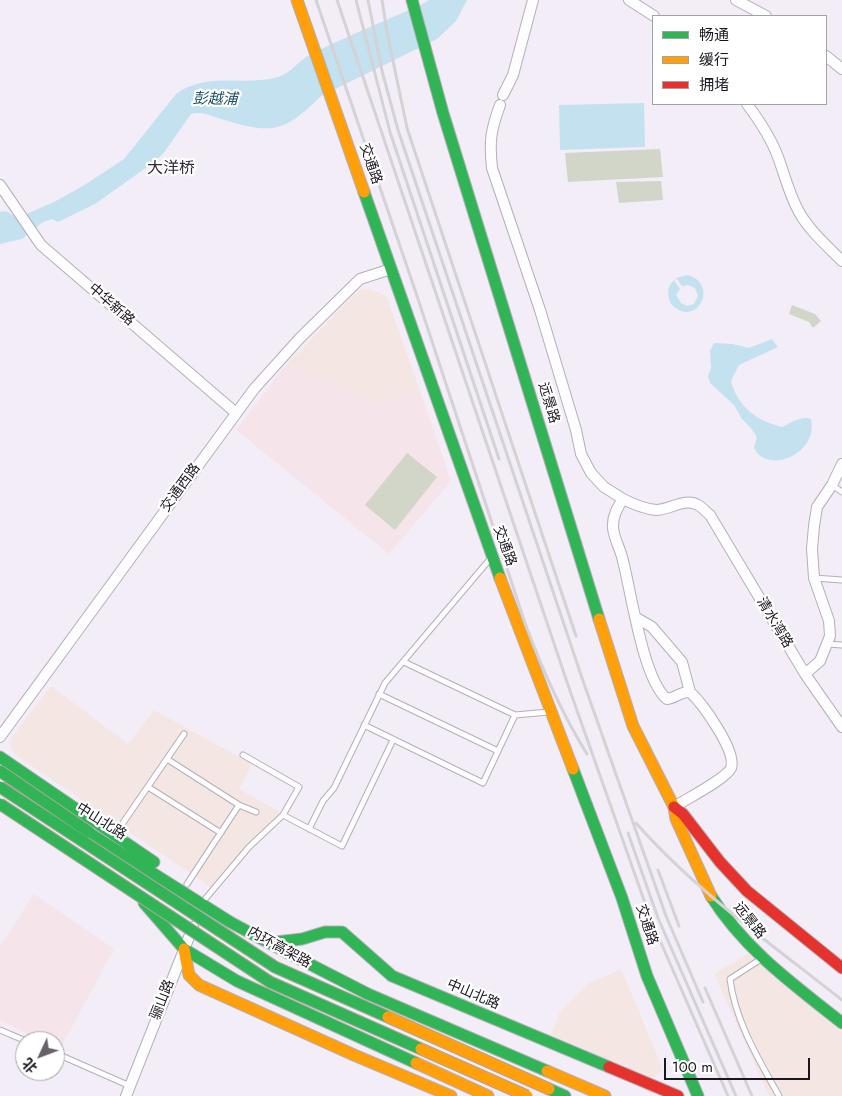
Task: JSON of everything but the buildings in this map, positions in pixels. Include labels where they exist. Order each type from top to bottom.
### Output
[{"type":"main road","name":"交通路","points":[[297,0],[492,556],[622,898],[647,976],[698,1096]]},
{"type":"main road","name":"远景路","points":[[413,3],[425,51],[625,702],[644,750],[674,807],[676,819],[712,896],[730,923],[762,958],[842,1023]]},
{"type":"main road","points":[[0,757],[114,835],[144,861],[186,884],[204,901]]},
{"type":"main road","points":[[15,767],[23,790]]},
{"type":"main road","points":[[0,770],[174,891],[275,967]]},
{"type":"main road","name":"中山北路","points":[[0,774],[23,790],[144,861],[204,901],[230,922],[368,994],[605,1096]]},
{"type":"main road","name":"内环高架路","points":[[0,787],[124,870],[275,967],[565,1096]]},
{"type":"main road","points":[[0,804],[270,982]]},
{"type":"main road","name":"远景路","points":[[674,807],[683,814],[720,862],[747,891],[842,968]]},
{"type":"main road","points":[[0,810],[146,905],[184,949],[237,981],[488,1096]]},
{"type":"main road","points":[[42,845],[168,926],[270,982],[526,1096]]},
{"type":"main road","name":"中山北路","points":[[264,940],[276,942],[302,939],[325,932],[342,932],[392,976],[678,1096]]},
{"type":"main road","points":[[184,949],[189,975],[199,985],[354,1055],[451,1096]]},
{"type":"street","points":[[533,0],[512,75],[492,127],[489,145],[492,168],[540,310],[576,430],[581,454],[591,473],[604,487],[623,499],[616,508],[613,529],[621,552],[635,617],[651,673],[662,695],[667,699],[690,692]]},
{"type":"street","points":[[629,0],[652,15]]},
{"type":"street","points":[[736,0],[764,15]]},
{"type":"street","points":[[827,57],[842,69]]},
{"type":"street","points":[[748,105],[766,133],[778,157],[789,192],[800,214],[813,231],[842,261]]},
{"type":"street","name":"中华新路","points":[[2,188],[41,245],[236,413]]},
{"type":"street","name":"交通西路","points":[[0,737],[236,413],[268,372],[360,279],[391,269]]},
{"type":"street","points":[[805,674],[820,661],[830,636],[829,621],[814,578],[812,549],[817,507],[832,485],[842,464]]},
{"type":"street","name":"清水湾路","points":[[623,499],[630,503],[657,510],[682,503],[697,504],[710,516],[805,674],[842,727]]},
{"type":"street","points":[[635,617],[652,627],[682,662],[690,692],[702,706],[729,749],[732,758],[731,767],[724,776],[674,807]]},
{"type":"street","name":"骊山路","points":[[126,1096],[204,901]]},
{"type":"lane","points":[[832,485],[842,492]]},
{"type":"lane","points":[[309,829],[323,801],[334,788],[385,683],[492,556]]},
{"type":"lane","points":[[814,578],[842,580]]},
{"type":"lane","points":[[827,644],[842,645]]},
{"type":"lane","points":[[404,662],[515,715],[551,712]]},
{"type":"lane","points":[[379,694],[498,751]]},
{"type":"lane","points":[[364,725],[483,783],[515,715]]},
{"type":"lane","points":[[114,835],[184,734]]},
{"type":"lane","points":[[283,815],[342,846],[393,740]]},
{"type":"lane","points":[[204,901],[249,847],[283,815],[299,786],[243,755]]},
{"type":"lane","points":[[167,759],[240,805],[256,812]]},
{"type":"lane","points":[[148,787],[221,833]]},
{"type":"lane","points":[[186,884],[240,805]]},
{"type":"lane","points":[[762,958],[730,979],[750,1044],[779,1096]]},
{"type":"lane","points":[[0,1030],[15,1036]]},
{"type":"lane","points":[[65,1057],[130,1086]]},
{"type":"shaded area","points":[[660,149],[663,177],[568,182],[565,153]]},
{"type":"shaded area","points":[[661,181],[663,200],[619,203],[616,182]]},
{"type":"shaded area","points":[[368,289],[379,292],[387,298],[420,391],[378,404],[286,365],[359,290]]},
{"type":"shaded area","points":[[792,305],[815,314],[821,321],[813,328],[809,322],[789,314]]},
{"type":"shaded area","points":[[286,365],[378,404],[420,391],[451,481],[389,554],[236,430]]},
{"type":"shaded area","points":[[407,453],[437,477],[395,530],[365,505]]},
{"type":"shaded area","points":[[51,686],[128,744],[154,710],[252,764],[239,789],[282,813],[247,846],[212,888],[17,756],[12,750],[9,741]]},
{"type":"shaded area","points":[[34,894],[114,949],[65,1040],[65,1031],[21,1031],[0,1020],[0,946]]},
{"type":"shaded area","points":[[748,954],[842,1032],[842,1096],[769,1096],[714,974]]},
{"type":"shaded area","points":[[621,969],[662,1067],[655,1077],[551,1035],[560,1012],[588,984]]},
{"type":"water","name":"彭越浦","points":[[429,0],[467,0],[456,21],[437,39],[321,96],[308,109],[286,124],[265,128],[252,127],[206,114],[191,114],[163,154],[95,204],[58,222],[52,219],[43,222],[22,239],[0,244],[0,212],[6,211],[17,218],[54,202],[83,186],[124,159],[176,94],[188,87],[213,81],[251,81],[278,77],[287,73],[304,58]]},
{"type":"water","points":[[644,103],[645,147],[560,150],[559,105]]},
{"type":"water","points":[[687,275],[696,279],[701,285],[703,292],[699,306],[687,312],[679,310],[672,305],[668,293],[674,280],[680,289],[676,295],[681,303],[687,306],[694,304],[698,296],[695,288],[688,285],[682,286],[676,278]]},
{"type":"water","points":[[772,339],[778,347],[739,365],[731,381],[738,398],[750,412],[764,421],[782,427],[800,419],[811,419],[811,432],[807,443],[799,452],[779,460],[768,460],[760,455],[754,447],[757,437],[742,419],[734,405],[710,383],[708,376],[711,368],[710,351],[714,343],[733,344],[749,348]]},
{"type":"railway","points":[[316,0],[415,290],[525,623],[553,690],[587,754]]},
{"type":"railway","points":[[337,0],[568,685],[651,920],[728,1096]]},
{"type":"railway","points":[[356,0],[390,132],[499,459]]},
{"type":"railway","points":[[368,0],[382,71],[398,130],[582,678],[666,916],[703,1002]]},
{"type":"railway","points":[[382,0],[407,128],[576,636]]},
{"type":"railway","points":[[636,823],[659,848],[709,894],[842,1000]]},
{"type":"railway","points":[[628,833],[658,918],[736,1096]]},
{"type":"railway","points":[[658,870],[679,926]]},
{"type":"railway","points":[[705,988],[752,1096]]},
{"type":"traffic: fast","points":[[412,0],[443,113],[599,619]]},
{"type":"traffic: fast","points":[[364,192],[500,578]]},
{"type":"traffic: fast","points":[[0,757],[154,862]]},
{"type":"traffic: fast","points":[[573,769],[622,898],[647,976],[698,1096]]},
{"type":"traffic: fast","points":[[0,771],[89,832]]},
{"type":"traffic: fast","points":[[0,787],[275,967],[388,1017]]},
{"type":"traffic: fast","points":[[0,804],[270,982],[421,1049]]},
{"type":"traffic: fast","points":[[78,826],[230,922],[286,952],[368,994],[547,1071]]},
{"type":"traffic: fast","points":[[711,896],[724,915],[754,950],[842,1023]]},
{"type":"traffic: fast","points":[[144,903],[184,949],[237,981],[416,1063]]},
{"type":"traffic: fast","points":[[266,940],[276,942],[302,939],[325,932],[342,932],[392,976],[609,1067]]},
{"type":"traffic: fast","points":[[549,1089],[565,1096]]},
{"type":"traffic: slow","points":[[297,0],[364,192]]},
{"type":"traffic: slow","points":[[500,578],[573,769]]},
{"type":"traffic: slow","points":[[599,619],[633,726],[674,807],[676,819],[711,896]]},
{"type":"traffic: slow","points":[[184,949],[189,975],[199,985],[354,1055],[451,1096]]},
{"type":"traffic: slow","points":[[388,1017],[549,1089]]},
{"type":"traffic: slow","points":[[421,1049],[527,1096]]},
{"type":"traffic: slow","points":[[416,1063],[488,1096]]},
{"type":"traffic: slow","points":[[547,1071],[605,1096]]},
{"type":"traffic: jam","points":[[674,807],[683,814],[720,862],[747,891],[842,968]]},
{"type":"traffic: jam","points":[[609,1067],[678,1096]]},
{"type":"district","name":"大洋桥","points":[[171,169]]}]
